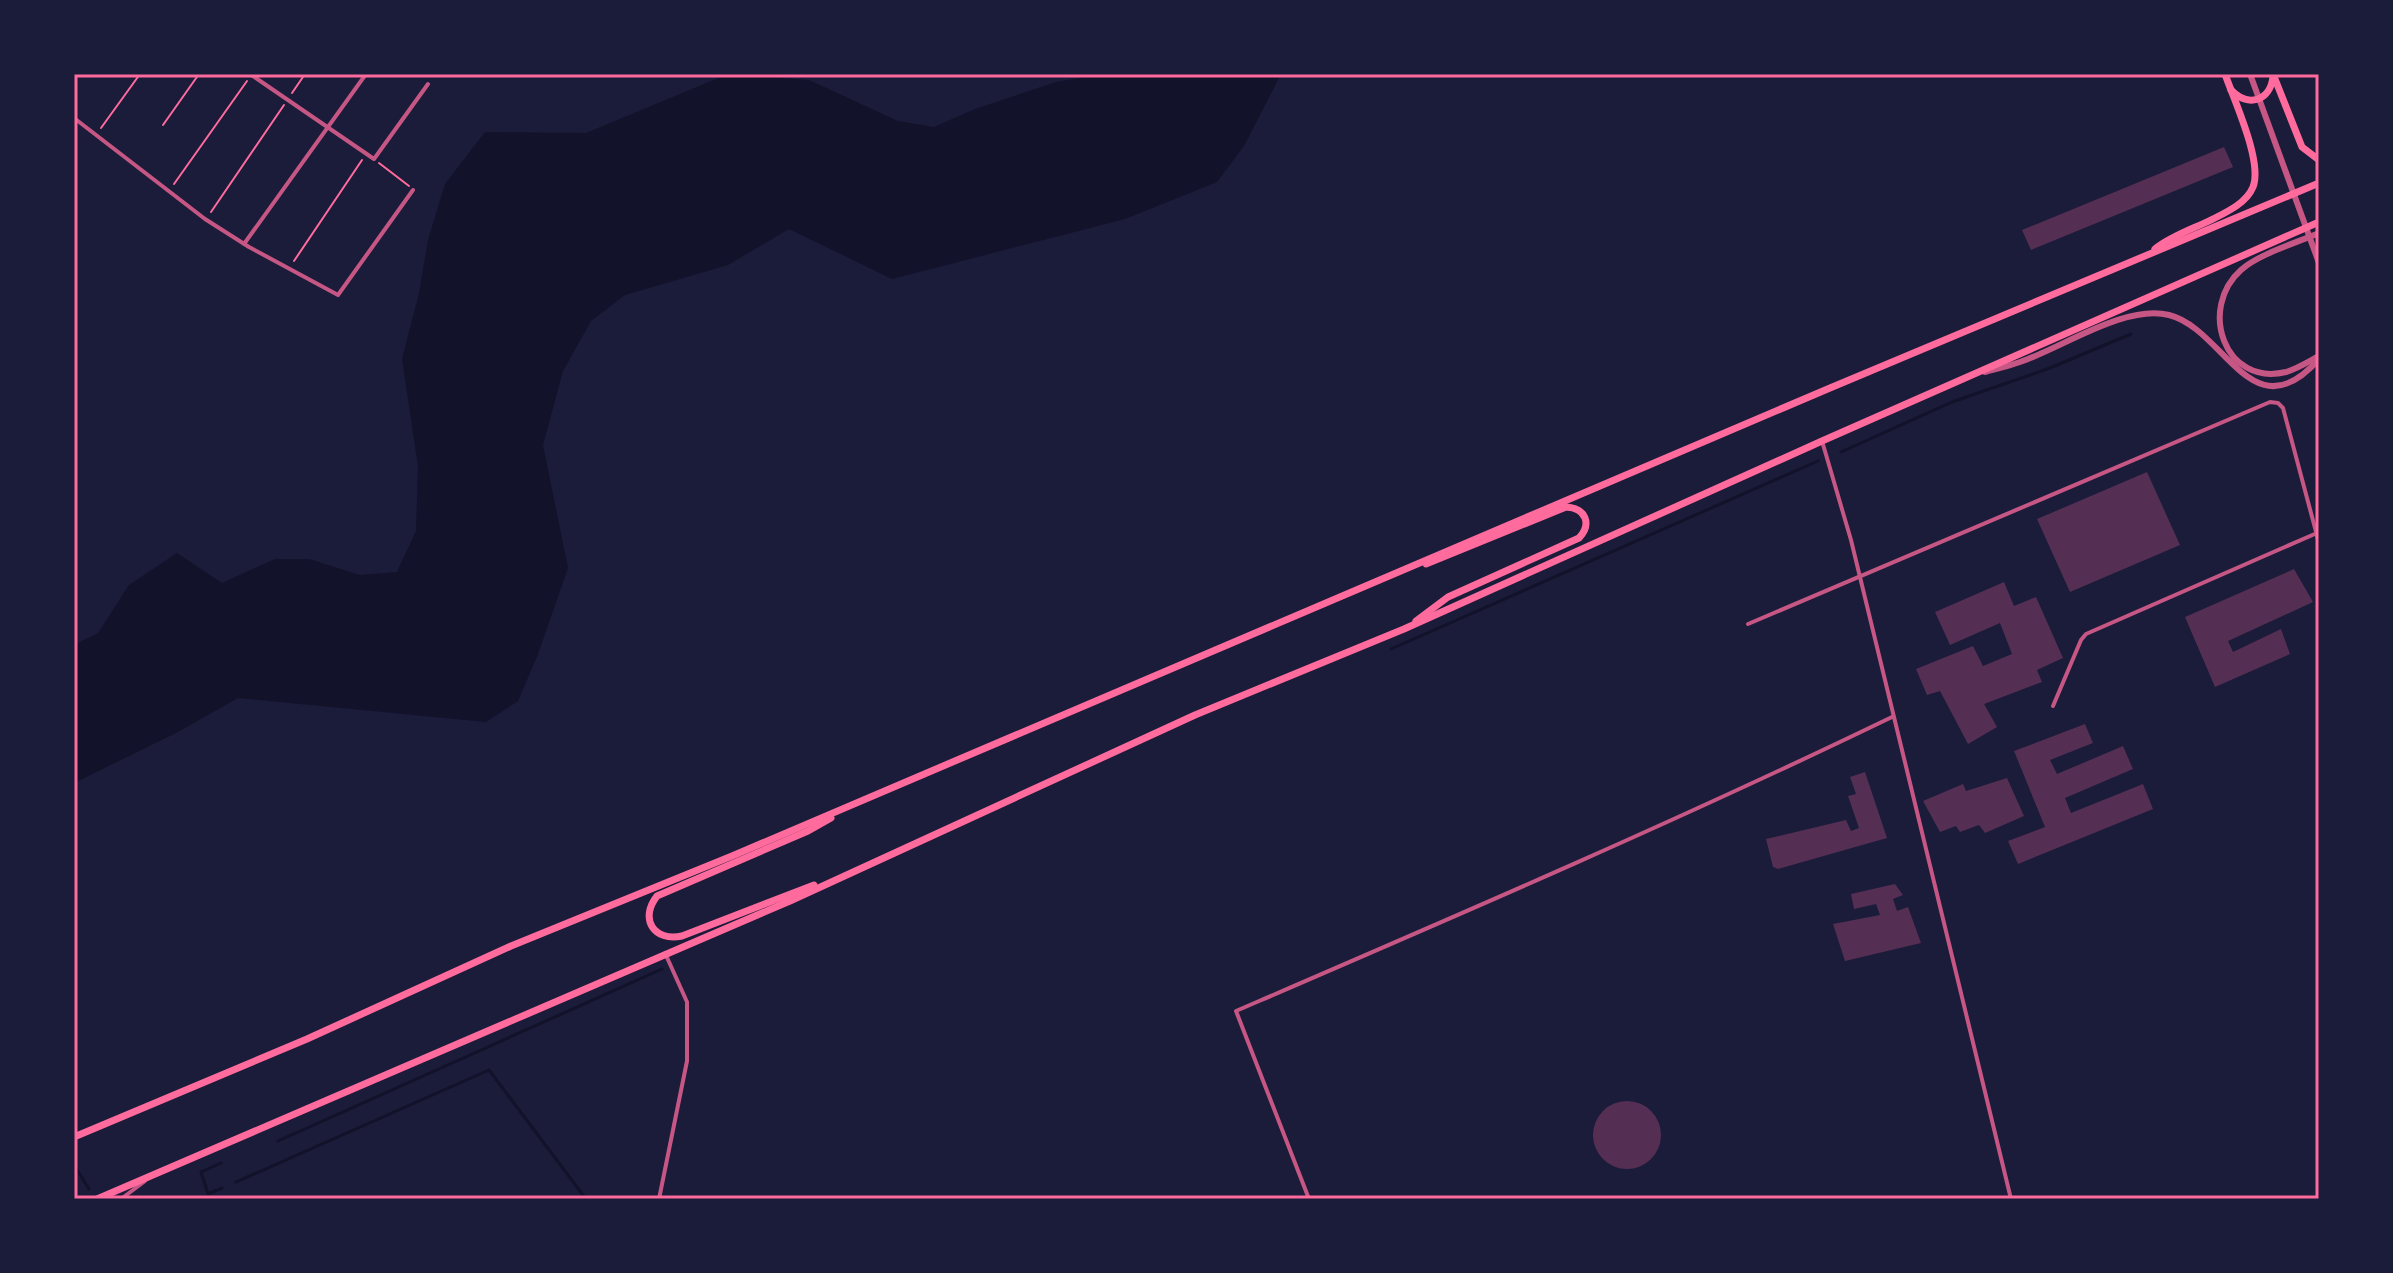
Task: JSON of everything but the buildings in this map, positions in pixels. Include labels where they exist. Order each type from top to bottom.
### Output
[{"type":"main road","points":[[2147,256],[2161,244],[2236,207],[2254,187],[2252,152],[2225,74]]},
{"type":"main road","points":[[2230,89],[2245,100],[2258,99],[2269,91],[2273,74]]},
{"type":"main road","points":[[2273,74],[2302,147],[2319,160]]},
{"type":"main road","points":[[74,1137],[321,1033],[500,951],[2319,183]]},
{"type":"main road","points":[[97,1199],[889,857],[1195,715],[1404,629],[2319,222]]},
{"type":"main road","points":[[1404,570],[1436,562],[1566,507],[1576,507],[1584,513],[1587,523],[1579,538],[1448,597],[1404,629]]},
{"type":"main road","points":[[861,801],[808,831],[657,896],[649,911],[649,920],[661,936],[682,936],[889,857]]},
{"type":"street","points":[[251,74],[374,159],[428,84]]},
{"type":"street","points":[[244,244],[366,74]]},
{"type":"street","points":[[2250,74],[2318,262]]},
{"type":"street","points":[[74,118],[205,219],[338,295],[413,190]]},
{"type":"street","points":[[2319,233],[2241,270],[2224,292],[2219,322],[2221,337],[2228,350],[2251,370],[2284,373],[2319,358]]},
{"type":"street","points":[[1973,375],[2019,363],[2128,317],[2147,313],[2167,314],[2184,320],[2198,330],[2230,364],[2259,383],[2284,385],[2296,379],[2319,358]]},
{"type":"street","points":[[1748,624],[2270,402],[2278,403],[2283,408],[2319,543]]},
{"type":"street","points":[[1822,441],[1851,540],[2011,1199]]},
{"type":"street","points":[[2053,706],[2086,634],[2318,532]]},
{"type":"street","points":[[1309,1199],[1236,1011],[1585,860],[1767,778],[1892,717]]},
{"type":"street","points":[[659,1199],[687,1061],[687,1002],[665,953]]},
{"type":"street","points":[[121,1199],[146,1180]]},
{"type":"path","points":[[95,136],[140,74]]},
{"type":"path","points":[[163,125],[199,74]]},
{"type":"path","points":[[168,192],[251,74]]},
{"type":"path","points":[[205,219],[305,74]]},
{"type":"path","points":[[289,269],[366,153]]},
{"type":"path","points":[[374,159],[413,190]]},
{"type":"shaded area","points":[[728,74],[809,80],[898,121],[934,127],[975,109],[1056,82],[1104,74],[1281,74],[1244,146],[1217,182],[1125,219],[892,279],[789,229],[728,265],[625,295],[591,321],[563,371],[543,445],[568,568],[518,701],[486,722],[238,698],[176,733],[74,783],[74,645],[98,633],[129,585],[177,553],[222,583],[275,559],[309,559],[360,575],[397,572],[416,531],[418,467],[402,359],[419,293],[428,240],[445,184],[485,132],[586,133]]},
{"type":"waterway","points":[[1841,452],[1952,402],[2050,368],[2131,334]]},
{"type":"waterway","points":[[1391,649],[1818,461]]},
{"type":"waterway","points":[[278,1141],[662,969]]},
{"type":"waterway","points":[[236,1182],[489,1070],[586,1199]]},
{"type":"waterway","points":[[221,1163],[201,1172],[208,1194],[222,1188]]},
{"type":"waterway","points":[[74,1165],[89,1189]]}]
